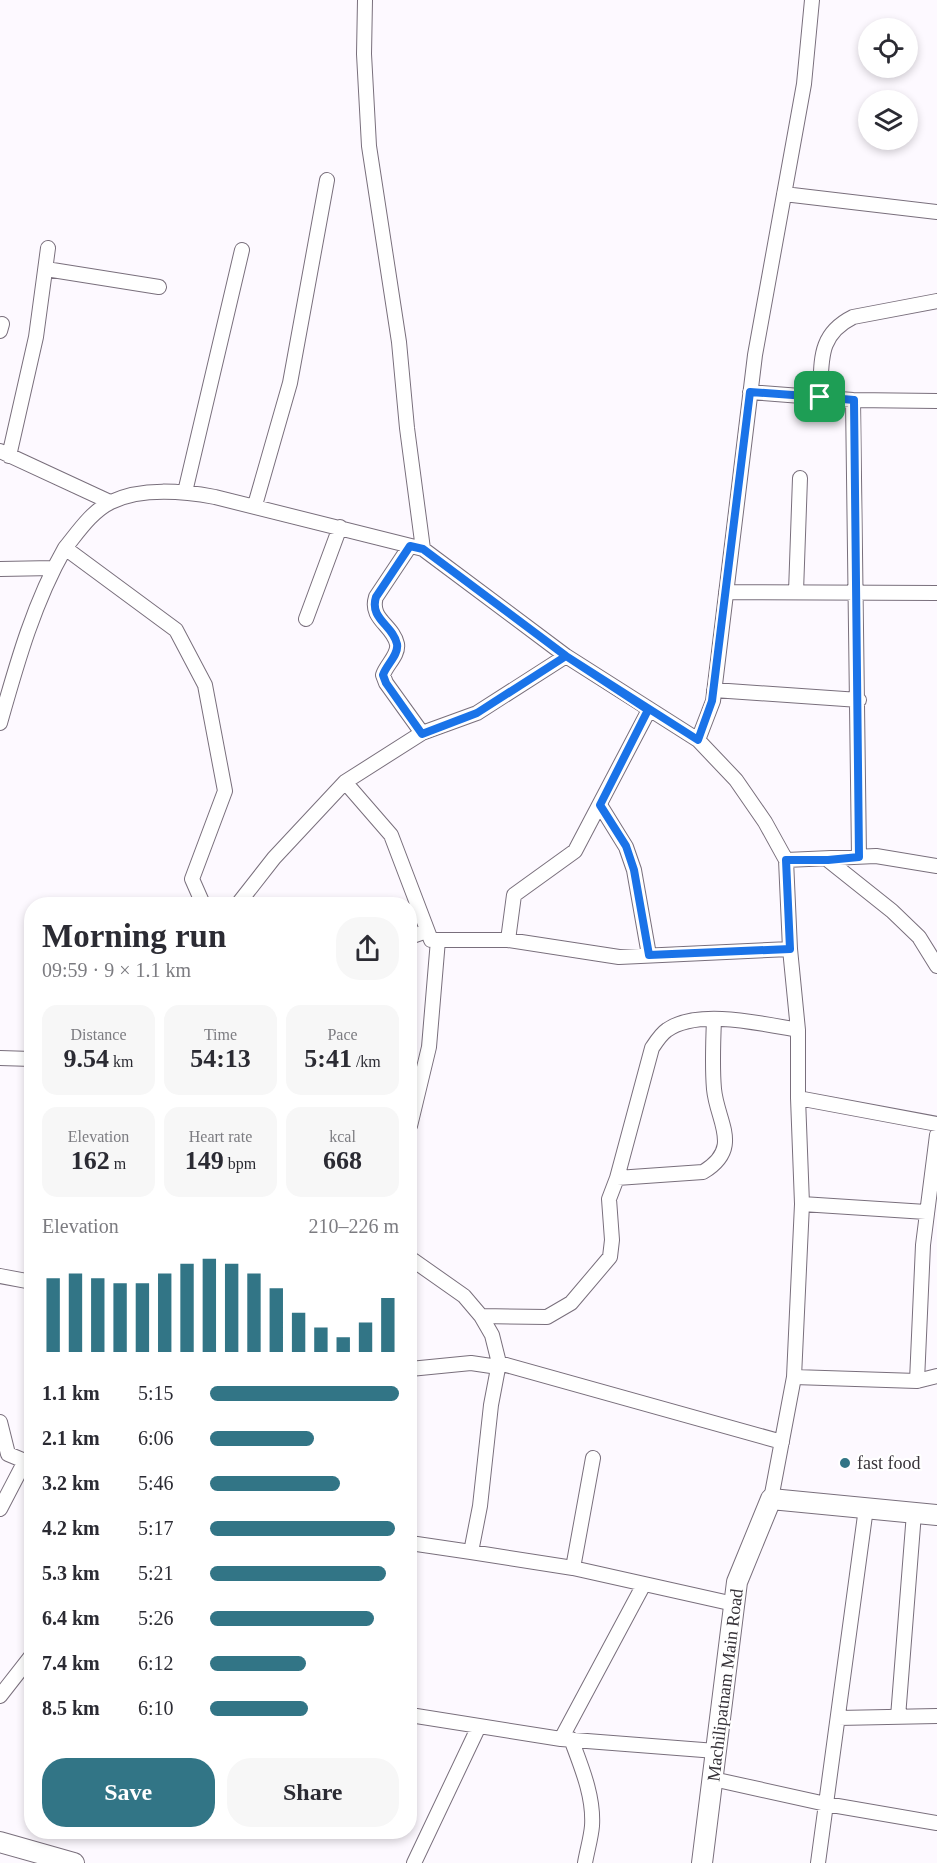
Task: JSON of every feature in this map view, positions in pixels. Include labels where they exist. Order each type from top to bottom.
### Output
[{"type":"street","points":[[365,0],[364,54],[369,146],[399,342],[417,547],[376,597],[374,606],[376,614],[393,635],[397,645],[396,653],[383,675],[386,683],[422,734]]},
{"type":"street","points":[[698,740],[707,718],[714,690],[750,392],[804,84],[812,0]]},
{"type":"street","points":[[255,506],[290,383],[327,180]]},
{"type":"street","points":[[784,194],[937,212]]},
{"type":"street","points":[[48,248],[36,337],[4,454],[110,502]]},
{"type":"street","points":[[185,492],[242,250]]},
{"type":"street","points":[[46,269],[159,287]]},
{"type":"street","points":[[820,397],[823,348],[829,335],[841,323],[853,317],[937,301]]},
{"type":"street","points":[[750,392],[854,400],[937,401]]},
{"type":"street","points":[[854,400],[859,857]]},
{"type":"street","points":[[796,592],[800,478]]},
{"type":"street","points":[[0,723],[21,646],[53,568],[65,548],[87,521],[110,502],[145,493],[185,492],[255,506],[417,547],[566,656],[698,740],[736,780],[765,822],[786,860],[790,949],[798,1030],[802,1204],[794,1377],[771,1499],[937,1515]]},
{"type":"street","points":[[306,619],[340,528]]},
{"type":"street","points":[[65,548],[176,630],[205,685],[225,791],[192,879],[200,897]]},
{"type":"street","points":[[0,569],[53,568]]},
{"type":"street","points":[[726,592],[937,592]]},
{"type":"street","points":[[243,897],[274,858],[345,782],[422,734],[477,713],[566,656]]},
{"type":"street","points":[[714,690],[859,700]]},
{"type":"street","points":[[508,940],[514,895],[576,851],[648,710]]},
{"type":"street","points":[[345,782],[391,835],[417,897]]},
{"type":"street","points":[[600,805],[626,846],[634,870],[649,955]]},
{"type":"street","points":[[786,860],[828,860],[876,856],[937,866]]},
{"type":"street","points":[[828,860],[906,924],[919,937],[937,966]]},
{"type":"street","points":[[417,898],[433,936],[429,1047],[417,1097]]},
{"type":"street","points":[[417,937],[508,940],[619,957],[790,949]]},
{"type":"street","points":[[481,1316],[547,1317],[572,1303],[610,1257],[612,1240],[609,1199],[617,1178],[652,1048],[666,1031],[682,1022],[695,1019],[746,1021],[798,1030]]},
{"type":"street","points":[[617,1178],[703,1172],[715,1165],[722,1155],[724,1123],[714,1093],[714,1020]]},
{"type":"street","points":[[0,1058],[24,1059]]},
{"type":"street","points":[[798,1098],[937,1124]]},
{"type":"street","points":[[917,1381],[926,1212],[937,1135]]},
{"type":"street","points":[[802,1204],[926,1212]]},
{"type":"street","points":[[417,1263],[464,1296],[481,1316],[492,1335],[499,1365],[491,1405],[480,1506],[471,1552]]},
{"type":"street","points":[[0,1276],[24,1280]]},
{"type":"street","points":[[417,1369],[471,1363],[499,1365],[782,1442]]},
{"type":"street","points":[[794,1377],[917,1381],[937,1376]]},
{"type":"street","points":[[0,1422],[8,1454],[24,1461]]},
{"type":"street","points":[[573,1568],[593,1458]]},
{"type":"street","points":[[0,1509],[24,1470]]},
{"type":"street","name":"Machilipatnam Main Road","points":[[702,1863],[737,1582],[771,1499]]},
{"type":"street","points":[[818,1863],[866,1508]]},
{"type":"street","points":[[898,1717],[914,1513]]},
{"type":"street","points":[[417,1543],[573,1568],[734,1604]]},
{"type":"street","points":[[566,1739],[644,1584]]},
{"type":"street","points":[[0,1696],[24,1665]]},
{"type":"street","points":[[417,1716],[566,1739],[716,1751]]},
{"type":"street","points":[[838,1718],[937,1716]]},
{"type":"street","points":[[414,1863],[479,1726]]},
{"type":"street","points":[[566,1739],[584,1775],[590,1801],[592,1825],[585,1863]]},
{"type":"street","points":[[712,1779],[826,1804],[937,1823]]},
{"type":"street","points":[[0,1842],[44,1859],[74,1863]]},
{"type":"place","name":"fast food","points":[[845,1463]]},
{"type":"route","points":[[820,397],[750,392],[712,701],[698,740],[566,656],[477,713],[422,734],[386,683],[383,675],[396,653],[397,645],[393,635],[376,614],[374,606],[376,597],[410,546],[423,549],[566,656],[648,710],[600,805],[626,846],[634,870],[649,955],[790,949],[786,860],[859,857],[854,400],[820,397]]}]
